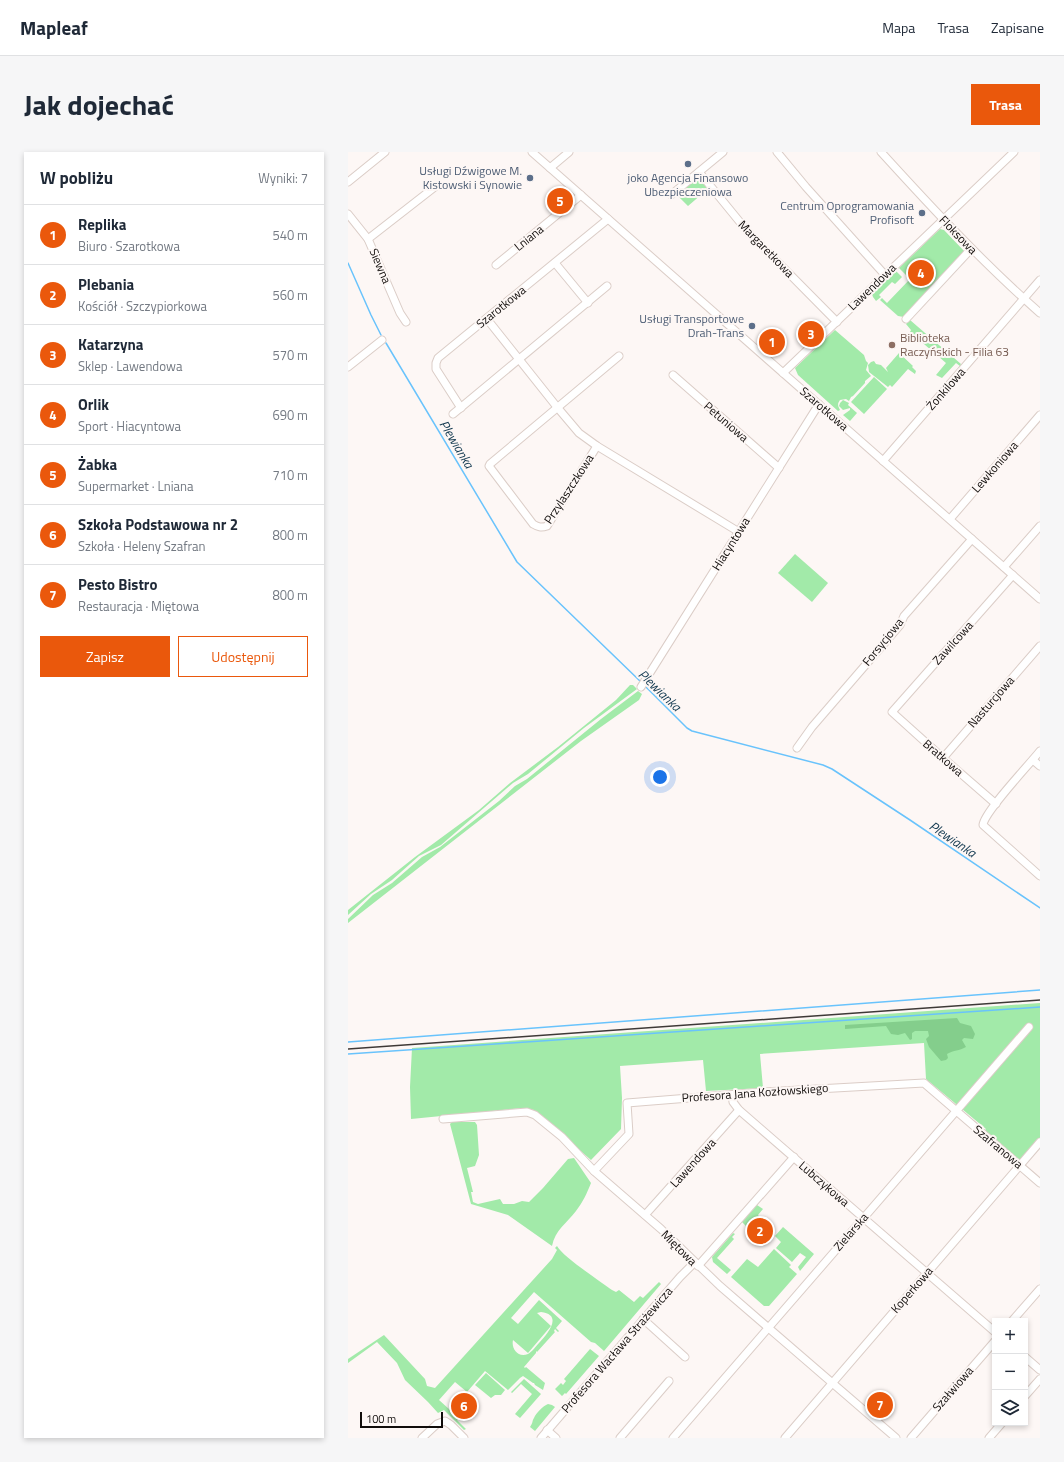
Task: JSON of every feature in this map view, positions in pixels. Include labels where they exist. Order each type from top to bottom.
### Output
[{"type":"street","points":[[348,182],[386,152]]},
{"type":"street","name":"Szarotkowa","points":[[532,152],[1040,598]]},
{"type":"street","points":[[550,168],[569,152]]},
{"type":"street","points":[[671,195],[723,152]]},
{"type":"street","points":[[777,152],[806,187],[885,275]]},
{"type":"street","name":"Floksowa","points":[[881,152],[971,249],[1040,313]]},
{"type":"street","name":"Lawendowa","points":[[783,373],[1014,152]]},
{"type":"street","name":"Margaretkowa","points":[[699,172],[748,232],[837,322]]},
{"type":"street","points":[[368,239],[436,186]]},
{"type":"street","name":"Lniana","points":[[496,265],[581,195]]},
{"type":"street","name":"Siewna","points":[[348,214],[368,239],[400,313],[406,322]]},
{"type":"street","name":"Szarotkowa","points":[[461,408],[436,369],[438,358],[608,219]]},
{"type":"street","points":[[906,319],[971,249]]},
{"type":"street","points":[[555,263],[588,303]]},
{"type":"street","name":"Żonkilowa","points":[[883,461],[1040,280]]},
{"type":"street","points":[[453,414],[607,286]]},
{"type":"street","name":"Przylaszczkowa","points":[[487,319],[557,408],[579,433],[597,446],[738,532]]},
{"type":"street","points":[[348,367],[382,340]]},
{"type":"street","points":[[557,408],[619,356]]},
{"type":"street","name":"Petuniowa","points":[[673,376],[779,468]]},
{"type":"street","name":"Hiacyntowa","points":[[642,685],[819,404]]},
{"type":"street","name":"Przylaszczkowa","points":[[557,408],[489,465],[536,526],[542,528],[547,526],[597,446]]},
{"type":"street","name":"Lewkoniowa","points":[[950,519],[1040,415]]},
{"type":"street","points":[[1004,567],[1040,526]]},
{"type":"street","name":"Forsycjowa","points":[[797,748],[812,727],[900,625],[904,616],[972,539]]},
{"type":"street","name":"Zawilcowa","points":[[892,712],[1013,575]]},
{"type":"street","name":"Nasturcjowa","points":[[942,758],[1040,646]]},
{"type":"street","name":"Bratkowa","points":[[892,712],[942,758],[996,804]]},
{"type":"street","points":[[1040,751],[984,819],[983,826],[1040,876]]},
{"type":"street","points":[[1033,760],[1040,766]]},
{"type":"street","name":"Zielarska","points":[[674,1438],[955,1110],[1029,1026]]},
{"type":"street","name":"Profesora Jana Kozłowskiego","points":[[594,1171],[629,1134],[627,1103],[732,1094],[924,1082],[955,1110]]},
{"type":"street","name":"Lubczykowa","points":[[732,1094],[733,1102],[739,1110],[928,1272],[992,1329]]},
{"type":"street","name":"Lawendowa","points":[[645,1215],[739,1110]]},
{"type":"street","name":"Szafranowa","points":[[955,1110],[1040,1183]]},
{"type":"street","name":"Miętowa","points":[[443,1119],[527,1112],[535,1114],[562,1137],[594,1171],[645,1215],[696,1264],[896,1438]]},
{"type":"street","name":"Koperkowa","points":[[785,1438],[1040,1142]]},
{"type":"street","name":"Profesora Wacława Strażewicza","points":[[541,1438],[680,1277],[696,1264],[794,1157]]},
{"type":"street","points":[[1015,1318],[1040,1289]]},
{"type":"street","points":[[643,1319],[685,1357]]},
{"type":"street","name":"Szałwiowa","points":[[911,1438],[992,1344]]},
{"type":"street","points":[[1028,1360],[1040,1370]]},
{"type":"street","points":[[1028,1393],[1040,1379]]},
{"type":"street","points":[[620,1438],[669,1381]]},
{"type":"street","points":[[422,1438],[437,1424],[445,1421],[464,1438]]},
{"type":"street","points":[[989,1438],[999,1426]]},
{"type":"street","points":[[547,1430],[556,1438]]},
{"type":"green space","points":[[696,177],[702,179],[700,180],[703,180],[709,188],[688,206],[678,196],[678,194]]},
{"type":"green space","points":[[940,229],[944,230],[965,252],[904,317],[898,316],[880,300],[882,298],[887,303],[910,279],[899,268]]},
{"type":"green space","points":[[896,271],[902,277],[895,284],[892,282],[879,295],[881,297],[876,301],[872,294]]},
{"type":"green space","points":[[910,320],[961,364],[960,366],[956,363],[942,378],[936,375],[946,363],[910,332],[911,330],[906,324]]},
{"type":"green space","points":[[835,330],[864,355],[868,363],[866,370],[871,376],[865,381],[865,383],[849,401],[846,399],[840,400],[838,405],[840,410],[838,411],[798,375],[795,368]]},
{"type":"green space","points":[[899,353],[913,366],[912,367],[916,371],[915,374],[908,369],[892,387],[890,385],[888,387],[869,372],[868,365],[874,361],[888,372],[886,368]]},
{"type":"green space","points":[[874,377],[887,389],[864,414],[851,402]]},
{"type":"green space","points":[[843,400],[849,403],[848,405],[857,413],[850,421],[843,415],[850,410],[850,408],[843,410],[839,406]]},
{"type":"green space","points":[[795,554],[828,583],[812,602],[778,573]]},
{"type":"green space","points":[[630,685],[633,685],[637,689],[584,728],[528,774],[513,783],[441,845],[419,856],[392,880],[371,894],[348,915],[348,910],[415,857],[479,810],[510,783],[558,747],[616,700]]},
{"type":"green space","points":[[638,691],[642,694],[639,700],[581,741],[348,923],[348,919],[373,895],[392,883],[422,857],[440,847],[499,801],[515,786],[527,779]]},
{"type":"green space","points":[[1040,1003],[1040,1138],[1021,1159],[1015,1159],[1016,1157],[985,1130],[986,1129],[926,1079],[924,1043],[760,1054],[763,1088],[706,1091],[703,1060],[620,1066],[622,1098],[621,1129],[591,1160],[534,1110],[522,1108],[411,1119],[410,1087],[412,1048]]},
{"type":"green space","points":[[957,1018],[960,1023],[971,1026],[975,1034],[973,1039],[964,1038],[962,1040],[966,1047],[947,1054],[948,1058],[941,1061],[929,1047],[926,1039],[929,1036],[928,1031],[915,1031],[912,1033],[912,1039],[910,1040],[905,1033],[898,1035],[891,1034],[886,1026],[845,1029],[845,1025]]},
{"type":"green space","points":[[452,1122],[475,1122],[477,1125],[479,1155],[475,1166],[467,1168],[473,1192],[471,1192],[473,1202],[478,1204],[500,1199],[503,1204],[514,1204],[522,1201],[529,1202],[568,1159],[574,1158],[591,1183],[581,1204],[556,1235],[552,1246],[508,1215],[471,1204],[450,1124]]},
{"type":"green space","points":[[757,1205],[763,1209],[758,1215],[761,1219],[755,1219],[747,1227],[742,1222]]},
{"type":"green space","points":[[783,1227],[814,1254],[800,1271],[798,1267],[806,1257],[800,1253],[792,1262],[776,1248],[781,1242],[775,1236]]},
{"type":"green space","points":[[733,1233],[735,1234],[732,1237],[734,1239],[717,1258],[731,1270],[727,1274],[713,1262],[712,1257]]},
{"type":"green space","points":[[557,1246],[566,1256],[591,1275],[612,1290],[616,1292],[619,1290],[634,1302],[640,1296],[643,1298],[659,1282],[661,1284],[604,1351],[595,1343],[591,1342],[534,1292],[511,1318],[518,1324],[539,1300],[562,1321],[556,1328],[559,1331],[558,1332],[555,1329],[555,1332],[537,1352],[536,1351],[524,1367],[526,1367],[545,1383],[543,1390],[523,1376],[508,1390],[485,1371],[467,1392],[455,1382],[439,1400],[459,1418],[457,1420],[466,1429],[464,1430],[444,1410],[438,1413],[405,1380],[397,1363],[377,1342],[348,1363],[348,1359],[384,1335],[425,1379],[427,1386],[435,1388],[552,1259],[557,1250],[555,1248]],"holes":[[[541,1312],[552,1317],[553,1321],[552,1325],[549,1330],[528,1354],[518,1354],[513,1347],[513,1340],[528,1353],[551,1326],[537,1313]]]},
{"type":"green space","points":[[774,1249],[791,1265],[789,1267],[797,1274],[769,1306],[764,1306],[731,1277],[747,1259],[758,1267]]},
{"type":"green space","points":[[590,1349],[599,1356],[566,1394],[565,1393],[562,1396],[555,1389],[561,1383],[563,1385],[566,1381],[564,1379]]},
{"type":"green space","points":[[486,1373],[505,1390],[501,1395],[495,1395],[491,1398],[475,1385]]},
{"type":"green space","points":[[524,1379],[541,1394],[520,1418],[515,1414],[532,1394],[521,1384],[512,1393],[511,1392]]},
{"type":"green space","points":[[548,1404],[555,1407],[535,1431],[530,1427],[533,1419],[544,1406]]},
{"type":"waterway","name":"Plewianka","points":[[348,263],[381,335]]},
{"type":"waterway","name":"Plewianka","points":[[386,343],[517,562],[641,682]]},
{"type":"waterway","name":"Plewianka","points":[[645,686],[687,728],[692,731],[823,765],[832,769],[1040,908]]},
{"type":"waterway","points":[[348,1042],[1040,990]]},
{"type":"waterway","points":[[348,1054],[1040,1007]]},
{"type":"railway","points":[[348,1049],[1040,1000]]},
{"type":"place","name":"joko Agencja Finansowo Ubezpieczeniowa","points":[[688,164]]},
{"type":"place","name":"Usługi Dźwigowe M. Kistowski i Synowie","points":[[530,178]]},
{"type":"place","name":"Żabka","points":[[560,201]]},
{"type":"place","name":"Centrum Oprogramowania Profisoft","points":[[922,213]]},
{"type":"place","name":"Orlik","points":[[921,273]]},
{"type":"place","name":"Usługi Transportowe Drah-Trans","points":[[752,326]]},
{"type":"place","name":"Katarzyna","points":[[811,334]]},
{"type":"place","name":"Replika","points":[[772,342]]},
{"type":"place","name":"Biblioteka Raczyńskich - Filia 63","points":[[892,345]]},
{"type":"place","name":"Plebania","points":[[760,1231]]},
{"type":"place","name":"Pesto Bistro","points":[[880,1405]]},
{"type":"place","name":"Szkoła Podstawowa nr 2","points":[[464,1406]]}]
